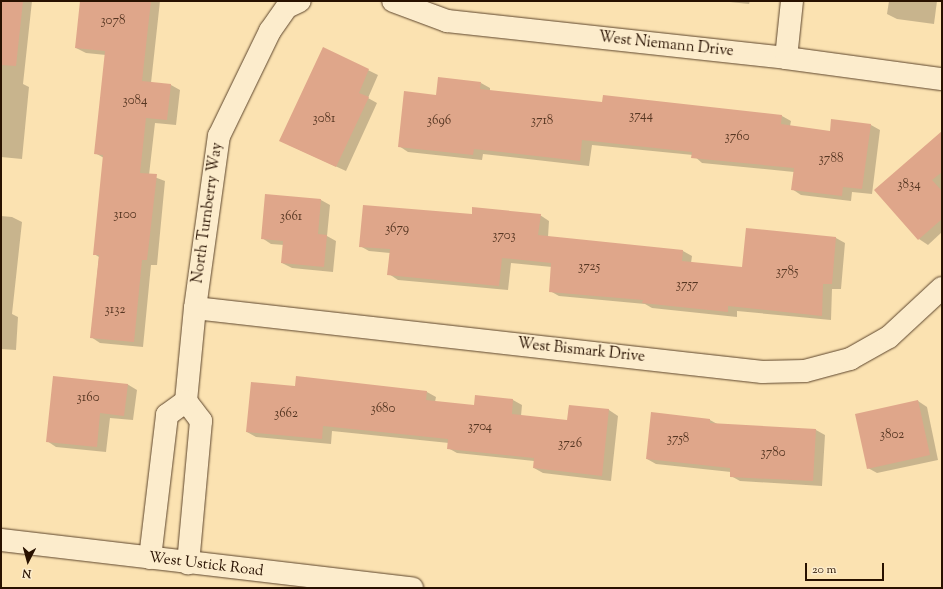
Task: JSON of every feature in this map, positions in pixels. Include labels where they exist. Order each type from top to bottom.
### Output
[{"type":"street","name":"North Turnberry Way","points":[[186,401],[195,308],[219,136],[270,31],[287,7],[300,1]]},
{"type":"street","name":"West Niemann Drive","points":[[393,1],[447,21],[786,58],[942,79]]},
{"type":"street","points":[[786,58],[792,1]]},
{"type":"street","name":"West Bismark Drive","points":[[195,308],[762,372],[805,371],[850,359],[889,337],[942,288]]},
{"type":"street","points":[[150,558],[167,415],[186,401],[200,421],[188,562]]},
{"type":"street","name":"West Ustick Road","points":[[1,540],[412,588]]},
{"type":"building","points":[[1,1],[23,1],[16,66],[1,65]]},
{"type":"building","points":[[80,1],[151,1],[142,81],[171,84],[167,120],[146,118],[140,173],[157,174],[147,260],[142,260],[134,342],[90,338],[99,255],[93,255],[103,155],[94,154],[105,51],[75,48]]},
{"type":"building","points":[[323,47],[369,69],[359,93],[369,97],[336,167],[279,141]]},
{"type":"building","points":[[438,77],[481,82],[480,89],[602,102],[603,95],[782,115],[781,124],[830,131],[831,119],[871,124],[862,189],[843,187],[842,196],[791,190],[794,168],[691,158],[692,152],[582,140],[580,161],[474,149],[473,155],[398,147],[404,91],[436,95]]},
{"type":"building","points":[[942,131],[942,172],[932,180],[942,191],[942,219],[918,240],[874,190]]},
{"type":"building","points":[[265,194],[321,199],[318,234],[327,235],[324,267],[281,263],[283,241],[261,239]]},
{"type":"building","points":[[363,205],[472,214],[472,207],[541,214],[538,235],[683,250],[682,261],[742,267],[746,228],[836,237],[832,284],[823,284],[822,316],[728,306],[728,312],[642,303],[643,300],[549,292],[551,263],[502,258],[499,286],[387,275],[390,249],[359,247]]},
{"type":"building","points":[[53,376],[128,384],[124,416],[100,413],[97,447],[46,442]]},
{"type":"building","points":[[296,376],[427,391],[426,400],[474,405],[475,395],[513,399],[512,414],[567,420],[569,405],[609,409],[602,476],[533,468],[534,458],[447,449],[448,439],[323,426],[322,439],[246,432],[251,382],[295,386]]},
{"type":"building","points":[[918,400],[930,455],[867,469],[855,414]]},
{"type":"building","points":[[651,412],[710,419],[710,423],[816,429],[813,481],[730,477],[730,468],[646,459]]}]
